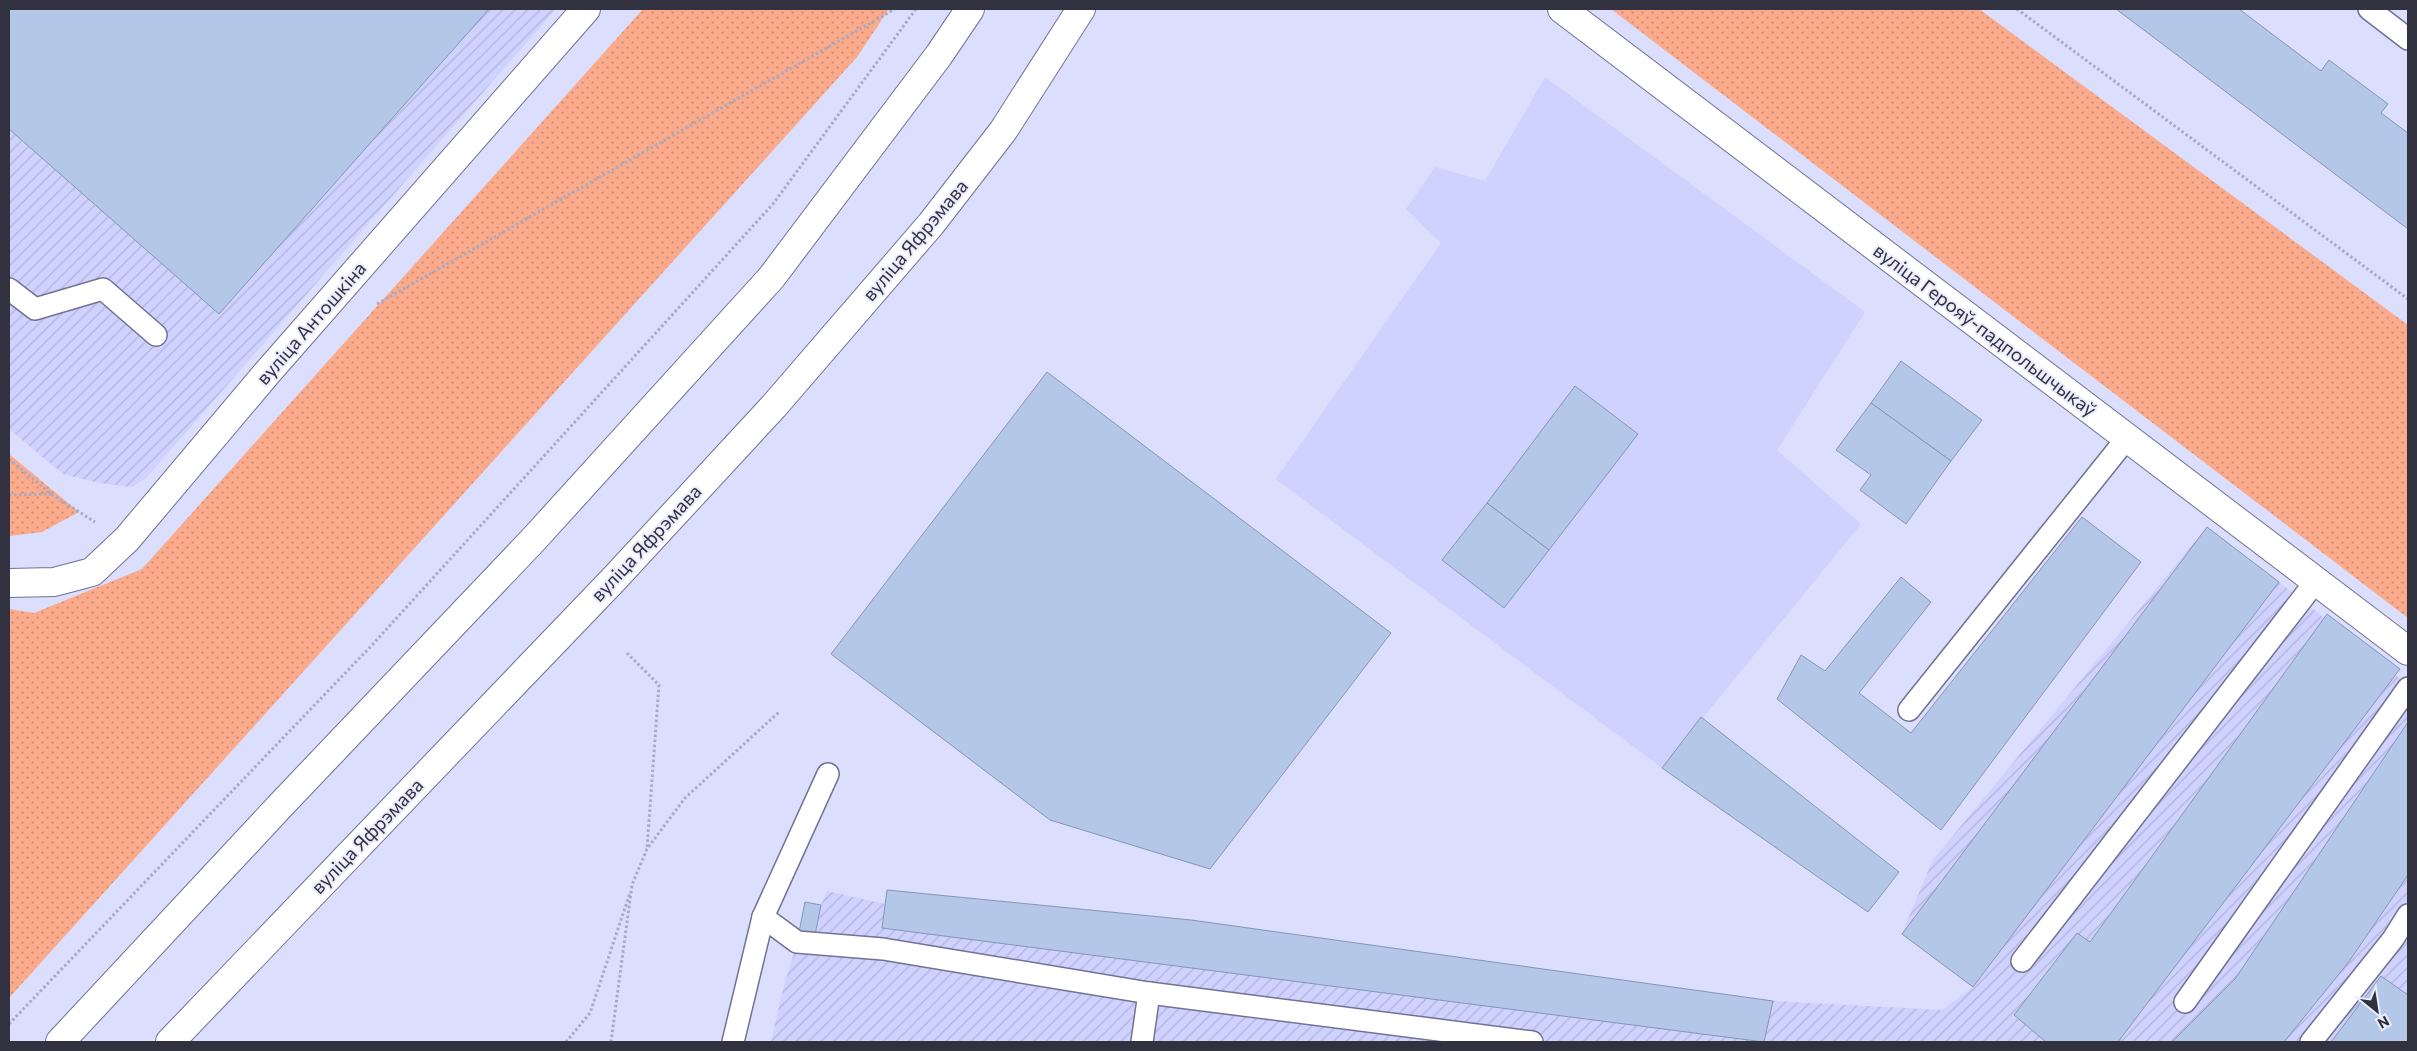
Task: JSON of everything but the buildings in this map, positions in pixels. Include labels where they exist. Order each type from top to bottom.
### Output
[{"type":"main road","name":"вуліца Антошкіна","points":[[9,583],[54,582],[92,572],[127,539],[267,373],[586,9]]},
{"type":"main road","points":[[60,1042],[280,806],[534,539],[771,278],[928,70],[970,9]]},
{"type":"main road","name":"вуліца Яфрэмава","points":[[170,1042],[614,579],[774,406],[931,224],[1003,131],[1081,9]]},
{"type":"main road","name":"вуліца Герояў-падпольшчыкаў","points":[[1562,9],[2408,651]]},
{"type":"lane","points":[[2369,9],[2408,39]]},
{"type":"lane","points":[[9,289],[35,308],[103,288],[156,335]]},
{"type":"lane","points":[[1909,710],[2127,438]]},
{"type":"lane","points":[[2022,961],[2316,581]]},
{"type":"lane","points":[[2185,1002],[2408,688]]},
{"type":"lane","points":[[733,1042],[763,917],[828,774]]},
{"type":"lane","points":[[2312,1042],[2400,945],[2408,915]]},
{"type":"lane","points":[[763,917],[798,942],[883,949],[1391,1034],[1532,1042]]},
{"type":"lane","points":[[1142,1042],[1149,993]]},
{"type":"path","points":[[370,308],[895,9]]},
{"type":"path","points":[[9,1024],[373,644],[773,204],[916,9]]},
{"type":"path","points":[[2017,9],[2408,299]]},
{"type":"path","points":[[9,459],[51,494],[96,522]]},
{"type":"path","points":[[9,495],[51,494]]},
{"type":"path","points":[[627,653],[659,686],[647,849]]},
{"type":"path","points":[[566,1042],[590,1013],[632,885],[647,849],[685,798],[779,712]]},
{"type":"path","points":[[611,1042],[632,885]]},
{"type":"shaded area","points":[[9,9],[556,9],[146,478],[132,487],[99,483],[63,474],[9,429]]},
{"type":"shaded area","points":[[643,9],[889,9],[857,57],[9,998],[9,609],[34,613],[142,569]]},
{"type":"shaded area","points":[[1611,9],[1979,9],[2408,325],[2408,618]]},
{"type":"shaded area","points":[[1545,77],[1865,312],[1777,450],[1861,524],[1662,768],[1276,479],[1441,243],[1406,209],[1435,167],[1485,181]]},
{"type":"shaded area","points":[[9,454],[79,512],[42,532],[9,536]]},
{"type":"shaded area","points":[[2207,527],[2408,685],[2408,1042],[771,1042],[783,989],[797,942],[805,902],[821,905],[827,891],[885,904],[887,890],[1191,920],[1773,1001],[1942,1010],[1973,987],[1902,934],[1932,861]]}]
